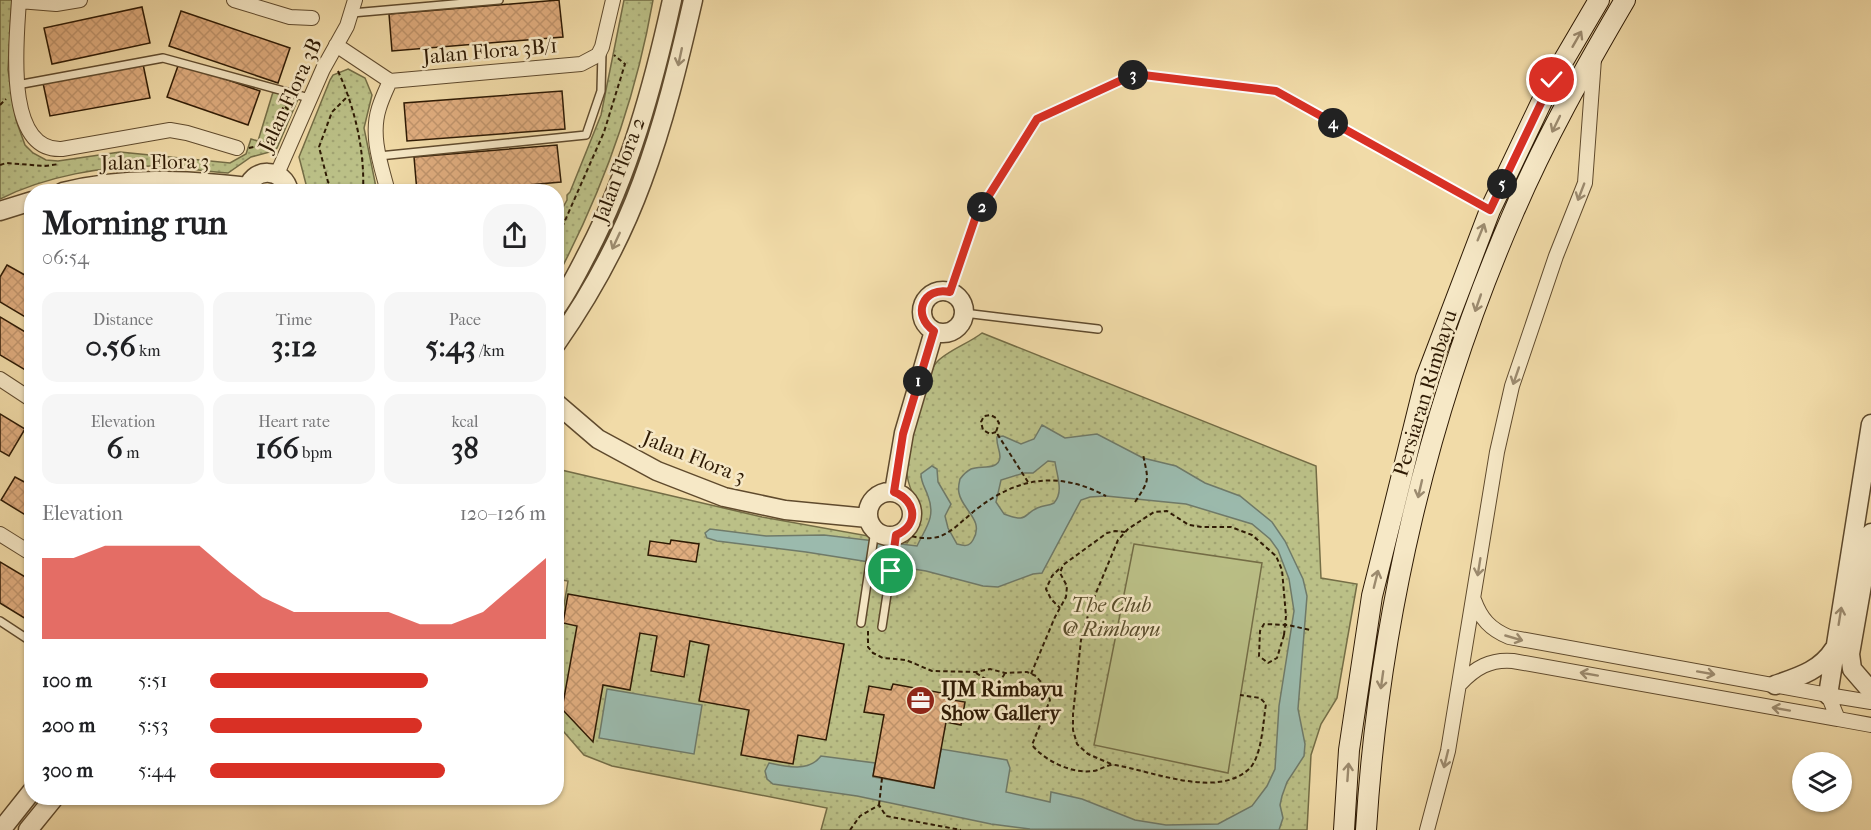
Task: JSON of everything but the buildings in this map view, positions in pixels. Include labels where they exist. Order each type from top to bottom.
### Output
[{"type":"main road","name":"Persiaran Rimbayu","points":[[1344,830],[1349,750],[1372,596],[1426,378],[1490,210],[1552,80],[1599,0]]},
{"type":"main road","name":"Persiaran Rimbayu","points":[[1366,830],[1389,626],[1428,456],[1450,381],[1481,292],[1512,216],[1560,115],[1594,51],[1625,0]]},
{"type":"street","points":[[80,0],[56,4],[19,0],[17,85],[25,122],[30,135],[37,142],[52,150],[170,130],[237,148]]},
{"type":"street","points":[[234,0],[290,17],[312,18]]},
{"type":"street","points":[[602,47],[613,0]]},
{"type":"street","name":"Jalan Flora 2","points":[[564,298],[595,238],[623,175],[658,63],[672,0]]},
{"type":"street","name":"Jalan Flora 2","points":[[564,332],[588,296],[642,182],[678,68],[693,0]]},
{"type":"street","name":"Jalan Flora 3B","points":[[277,174],[309,98],[353,6]]},
{"type":"street","name":"Jalan Flora 3B/1","points":[[390,81],[581,64],[598,55],[602,47]]},
{"type":"street","points":[[333,50],[390,81],[378,109],[375,127],[386,184]]},
{"type":"street","points":[[1427,830],[1448,751],[1497,452],[1512,386],[1556,256],[1585,183],[1594,51]]},
{"type":"street","name":"Jalan Flora 3","points":[[250,184],[256,175],[270,172],[277,174]]},
{"type":"street","points":[[277,174],[286,184]]},
{"type":"street","name":"Jalan Flora 3","points":[[97,184],[139,180],[214,184]]},
{"type":"street","points":[[0,211],[24,204]]},
{"type":"street","points":[[936,291],[950,292],[961,300],[964,313],[958,326],[953,330],[934,331],[923,321],[922,306],[929,295],[936,291]]},
{"type":"street","points":[[894,492],[903,434],[934,331]]},
{"type":"street","points":[[0,379],[24,394]]},
{"type":"street","name":"Jalan Flora 3","points":[[564,410],[598,439],[657,471],[724,497],[872,528]]},
{"type":"street","points":[[1838,719],[1828,695],[1871,424]]},
{"type":"street","points":[[894,492],[907,499],[912,513],[903,536],[888,536],[872,528],[870,503],[880,493],[894,492]]},
{"type":"street","points":[[1871,533],[1850,654],[1852,669],[1871,691]]},
{"type":"street","points":[[0,534],[24,549]]},
{"type":"street","points":[[1474,600],[1484,621],[1498,633],[1509,637],[1871,702]]},
{"type":"street","points":[[1774,685],[1802,676],[1817,668],[1828,659],[1834,649]]},
{"type":"street","points":[[1460,684],[1479,666],[1502,660],[1513,661],[1871,724]]},
{"type":"street","points":[[1,830],[24,800]]},
{"type":"street","points":[[28,830],[48,805]]},
{"type":"lane","points":[[353,6],[499,0]]},
{"type":"lane","points":[[379,156],[586,135],[601,92],[602,47]]},
{"type":"lane","points":[[17,85],[163,58],[309,98]]},
{"type":"lane","points":[[964,313],[1098,329]]},
{"type":"lane","points":[[864,624],[872,528]]},
{"type":"lane","points":[[882,627],[891,571],[903,536]]},
{"type":"lane","points":[[0,621],[24,637]]},
{"type":"path","points":[[333,50],[349,95],[364,165],[363,184]]},
{"type":"path","points":[[950,292],[976,216],[1037,119],[1135,74],[1276,91],[1490,210]]},
{"type":"path","points":[[331,184],[328,182],[319,147],[332,112],[349,95]]},
{"type":"path","points":[[237,148],[263,145],[284,106],[300,119]]},
{"type":"path","points":[[0,165],[6,163],[45,166],[67,162],[77,146]]},
{"type":"path","points":[[997,433],[990,434],[983,430],[981,424],[984,416],[989,414],[996,418],[999,423],[997,433],[1027,481]]},
{"type":"path","points":[[1136,501],[1148,482],[1143,456]]},
{"type":"path","points":[[903,536],[941,536],[999,493],[1027,481],[1056,480],[1076,483],[1106,496]]},
{"type":"path","points":[[1240,695],[1260,698],[1266,704],[1257,756],[1250,769],[1235,778],[1218,782],[1196,782],[1112,764],[1088,754],[1077,744],[1073,730],[1073,714],[1082,640],[1091,605],[1118,540],[1125,532],[1154,512],[1167,511],[1189,525],[1231,528],[1252,535],[1276,556],[1280,563],[1286,616],[1284,635],[1278,658],[1268,663],[1259,656],[1260,631],[1264,624],[1288,626],[1309,630]]},
{"type":"path","points":[[1060,608],[1051,599],[1046,589],[1052,576],[1063,565],[1107,533],[1125,532]]},
{"type":"path","points":[[1031,674],[1068,591],[1060,573],[1063,565]]},
{"type":"path","points":[[864,624],[868,647],[873,653],[883,658],[906,660],[932,671],[976,672],[990,669],[1005,673],[1027,672],[1036,676],[1045,687],[1050,700],[1032,745],[1050,761],[1077,770],[1095,771],[1112,764]]},
{"type":"path","points":[[976,672],[987,681],[996,682],[1005,673]]},
{"type":"path","points":[[882,778],[879,805],[886,816],[961,830]]},
{"type":"path","points":[[850,830],[860,816],[879,805]]},
{"type":"green space","points":[[0,0],[12,0],[8,70],[16,120],[25,145],[33,153],[46,160],[58,161],[120,152],[230,163],[246,154],[251,139],[258,141],[273,92],[298,99],[277,148],[251,157],[228,173],[163,166],[95,170],[36,184],[24,184],[24,189],[0,199]]},
{"type":"green space","points":[[624,0],[653,0],[637,72],[616,143],[589,211],[564,263],[564,205],[601,115]]},
{"type":"green space","points":[[348,69],[365,78],[372,95],[364,128],[375,184],[306,184],[299,157],[333,75]]},
{"type":"green space","name":"The Club @ Rimbayu","points":[[982,333],[1316,466],[1321,578],[1357,584],[1337,698],[1321,724],[1311,755],[1307,830],[821,830],[827,808],[612,766],[584,755],[564,732],[564,605],[568,581],[564,580],[564,471],[762,517],[907,543],[920,521],[921,514],[910,486],[907,466],[927,383],[940,359]]},
{"type":"green space","points":[[1134,544],[1262,563],[1228,773],[1094,745]]},
{"type":"shaded area","points":[[1042,425],[1065,438],[1097,434],[1143,458],[1176,466],[1205,483],[1240,496],[1272,522],[1285,541],[1303,579],[1307,596],[1298,709],[1305,744],[1304,756],[1287,782],[1282,796],[1280,805],[1283,818],[1279,830],[1030,829],[991,824],[857,796],[773,784],[767,779],[765,771],[769,763],[797,767],[810,764],[821,756],[875,763],[873,777],[934,788],[941,749],[1007,760],[1010,768],[1006,792],[1050,802],[1051,792],[1082,799],[1135,820],[1166,825],[1218,824],[1252,806],[1267,786],[1275,769],[1279,706],[1294,611],[1289,579],[1278,550],[1270,539],[1252,524],[1186,504],[1106,496],[1090,497],[1081,500],[1042,573],[998,587],[983,586],[926,571],[717,541],[707,538],[705,533],[710,529],[766,536],[824,535],[917,546],[929,522],[931,510],[921,474],[932,466],[937,469],[938,482],[951,504],[945,516],[948,528],[957,544],[968,545],[973,540],[976,527],[972,515],[961,499],[960,479],[971,469],[993,466],[999,461],[997,437],[1003,436],[1021,444],[1034,439]],"holes":[[[1048,461],[1055,462],[1059,494],[1054,503],[1034,509],[1022,518],[1004,514],[996,502],[1001,480],[1024,473],[1033,473]]]},
{"type":"shaded area","points":[[607,689],[702,705],[694,754],[599,738]]},
{"type":"place","name":"IJM Rimbayu Show Gallery","points":[[920,701]]},
{"type":"route","points":[[891,571],[896,535],[908,527],[912,513],[907,499],[894,492],[903,434],[934,331],[923,321],[922,306],[929,295],[936,291],[950,292],[976,216],[1037,119],[1135,74],[1276,91],[1490,210],[1552,80]]}]
